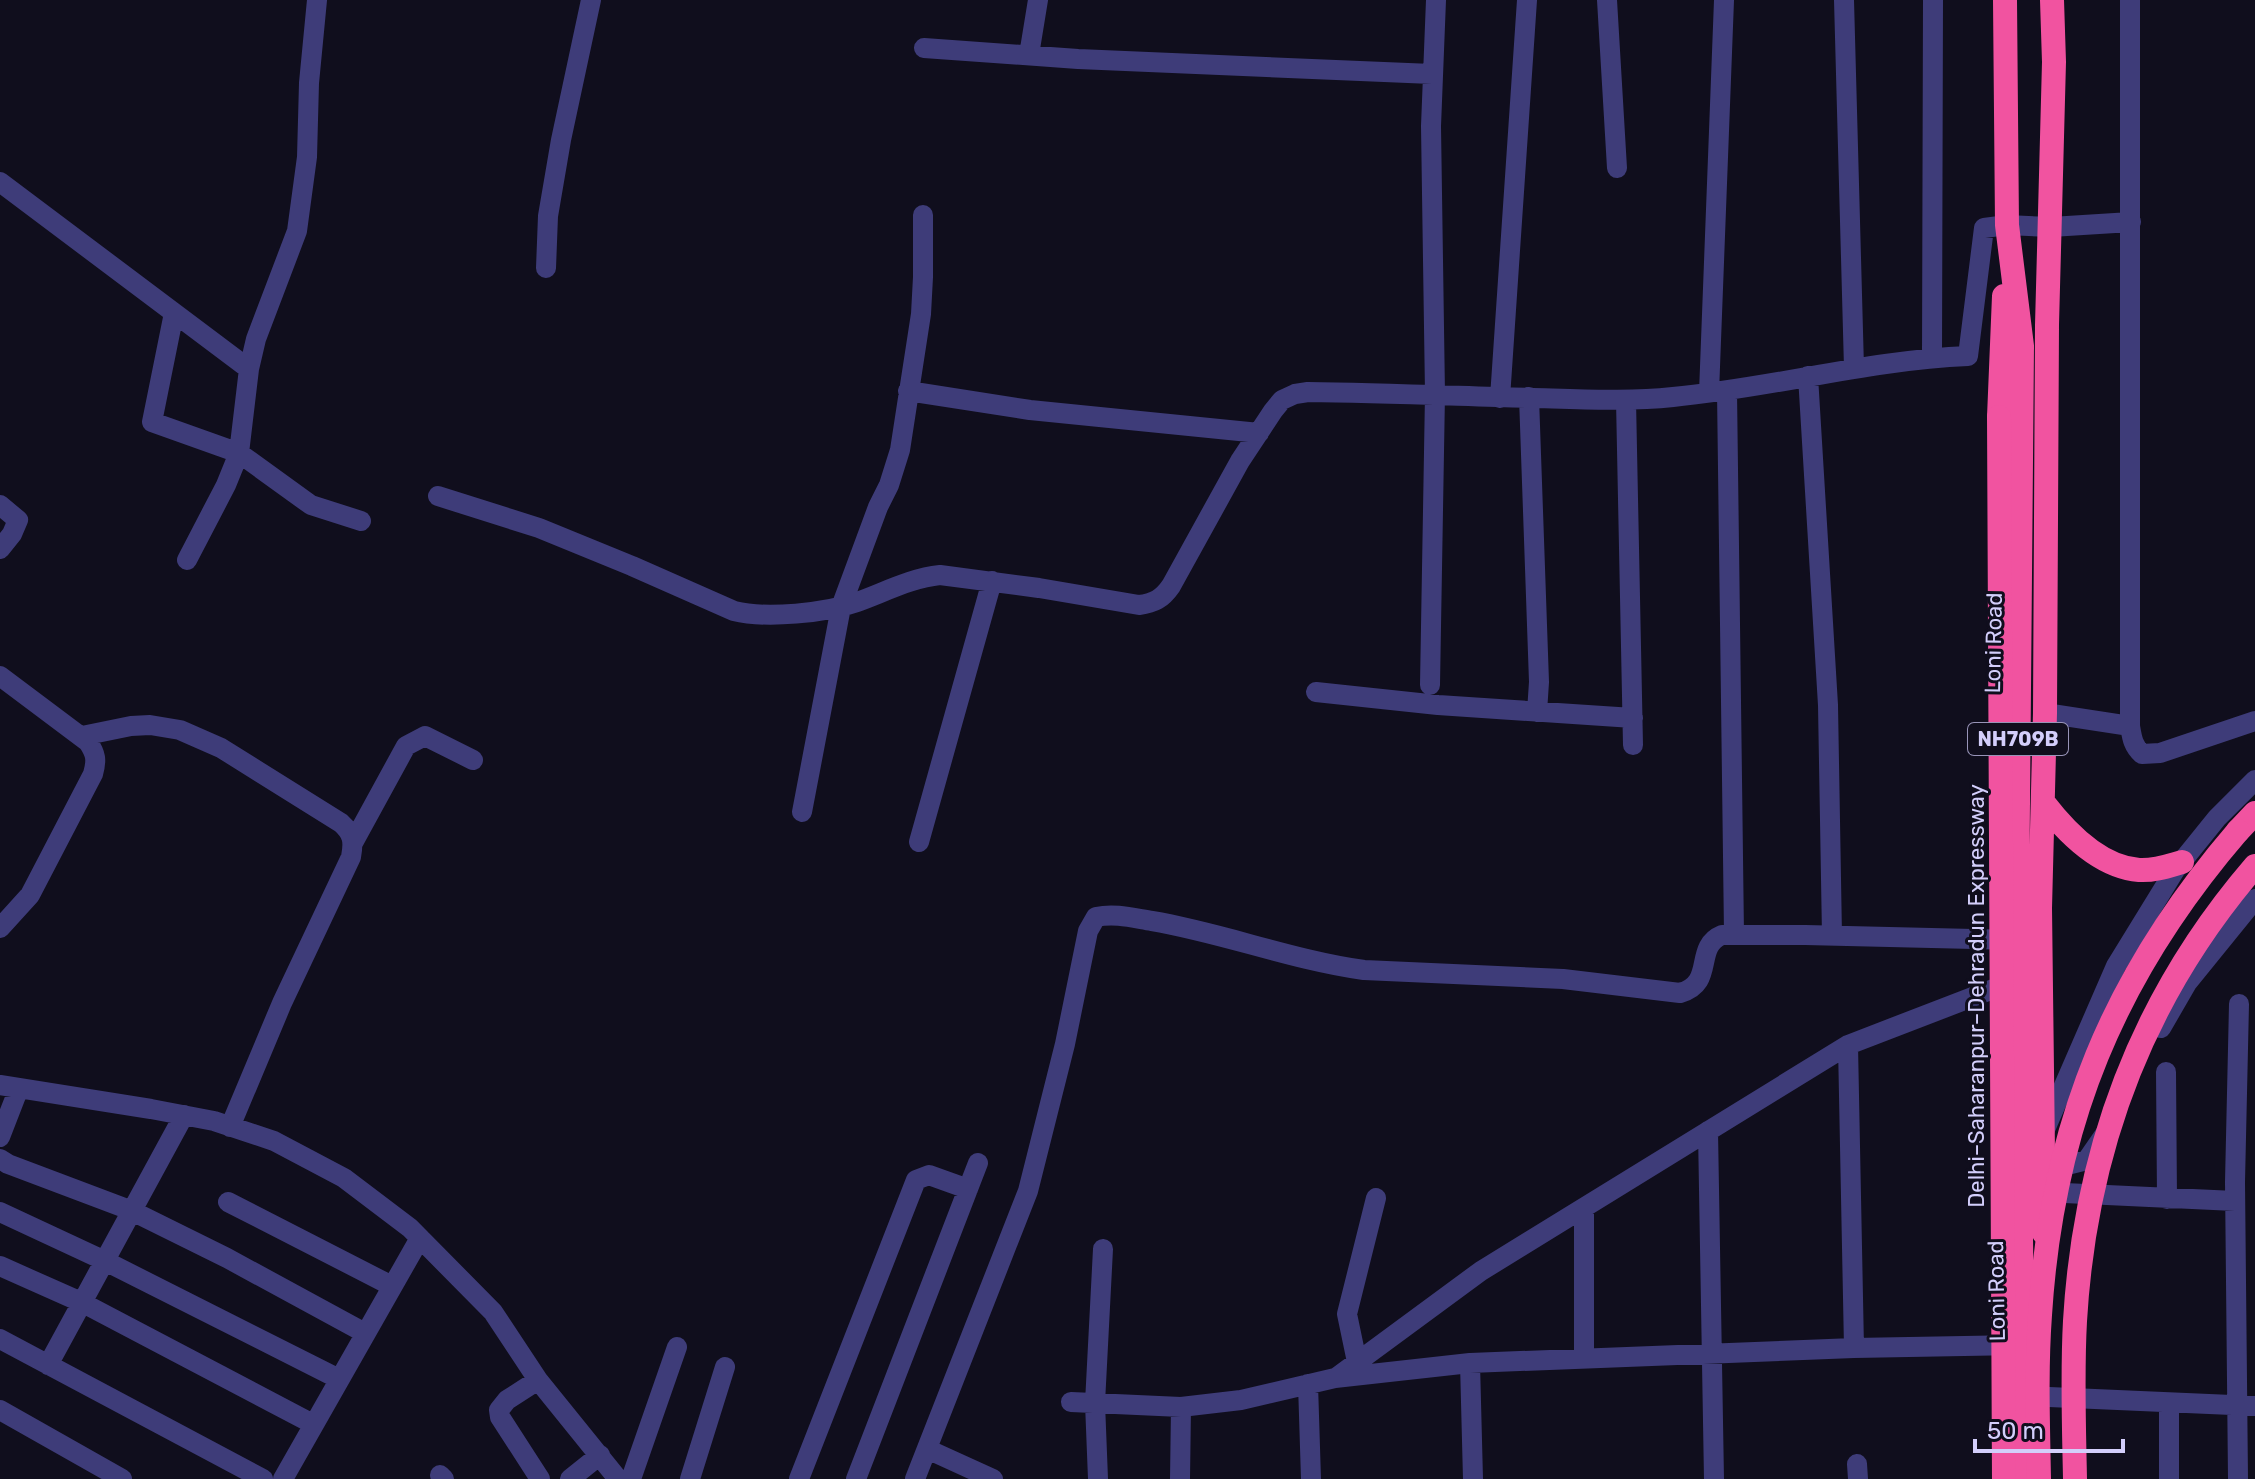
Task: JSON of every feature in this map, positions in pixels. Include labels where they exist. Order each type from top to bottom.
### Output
[{"type":"highway","name":"Loni Road","points":[[2005,0],[2007,225],[2022,346],[2018,980],[2049,1397],[2049,1479]]},
{"type":"highway","name":"Loni Road","points":[[2031,1138],[2045,713],[2047,341],[2054,62],[2052,0]]},
{"type":"highway","name":"Delhi–Saharanpur–Dehradun Expressway","points":[[2004,1479],[1999,417],[2007,225]]},
{"type":"highway","points":[[2043,802],[2084,845],[2118,865],[2140,870],[2182,862]]},
{"type":"highway","points":[[2039,1479],[2038,1366],[2044,1270],[2059,1178],[2074,1119],[2099,1049],[2138,969],[2184,898],[2255,813]]},
{"type":"highway","points":[[2075,1479],[2075,1321],[2085,1229],[2104,1142],[2132,1063],[2169,987],[2213,918],[2255,866]]},
{"type":"highway","name":"Loni Road","points":[[2024,1479],[2023,1345],[2035,1179]]},
{"type":"street","points":[[187,560],[239,453],[249,369],[256,339],[297,231],[307,157],[309,83],[317,0]]},
{"type":"street","points":[[546,268],[548,216],[558,155],[591,0]]},
{"type":"street","points":[[1029,55],[1038,0]]},
{"type":"street","points":[[1430,685],[1435,394],[1431,126],[1436,0]]},
{"type":"street","points":[[1500,398],[1527,0]]},
{"type":"street","points":[[1607,0],[1617,168]]},
{"type":"street","points":[[1724,0],[1718,392],[1734,934]]},
{"type":"street","points":[[1844,0],[1854,368]]},
{"type":"street","points":[[1932,358],[1933,0]]},
{"type":"street","points":[[2130,0],[2130,726],[2136,748],[2142,754],[2151,755],[2255,721]]},
{"type":"street","points":[[924,48],[1078,59],[1432,74]]},
{"type":"street","points":[[0,182],[249,369]]},
{"type":"street","points":[[802,812],[841,607],[896,461],[921,314],[923,215]]},
{"type":"street","points":[[438,496],[539,528],[734,611],[757,615],[841,607],[925,576],[940,575],[1139,605],[1153,603],[1171,586],[1240,461],[1259,433],[1282,400],[1295,394],[1435,394],[1626,400],[1718,392],[1854,368],[1968,356],[1984,228],[2131,222]]},
{"type":"street","points":[[174,313],[152,422],[239,453],[311,505],[361,521]]},
{"type":"street","points":[[1808,376],[1828,705],[1832,936]]},
{"type":"street","points":[[908,391],[1030,410],[1259,433]]},
{"type":"street","points":[[1529,397],[1539,682],[1537,712]]},
{"type":"street","points":[[1626,400],[1633,745]]},
{"type":"street","points":[[0,505],[18,520],[0,549]]},
{"type":"street","points":[[919,842],[992,581]]},
{"type":"street","points":[[0,676],[82,736],[96,752],[93,774],[30,895],[0,928]]},
{"type":"street","points":[[1316,692],[1438,705],[1633,718]]},
{"type":"street","points":[[2045,713],[2130,726]]},
{"type":"street","points":[[82,736],[131,726],[150,725],[180,730],[221,748],[341,823],[351,833],[351,857],[282,1003],[230,1127]]},
{"type":"street","points":[[353,843],[406,746],[425,736],[473,760]]},
{"type":"street","points":[[2031,1138],[2116,966],[2182,862],[2217,818],[2255,780]]},
{"type":"street","points":[[2035,1179],[2087,1160],[2106,1132],[2187,983],[2255,899]]},
{"type":"street","points":[[915,1479],[1028,1191],[1065,1044],[1088,931],[1096,917],[1127,916],[1176,924],[1334,966],[1364,970],[1563,979],[1680,993],[1698,983],[1703,974],[1708,944],[1722,935],[2017,940]]},
{"type":"street","points":[[1335,1378],[1481,1271],[1848,1045],[2018,980]]},
{"type":"street","points":[[2238,1479],[2247,1406],[2235,1201],[2239,1004]]},
{"type":"street","points":[[1848,1045],[1854,1348]]},
{"type":"street","points":[[2166,1072],[2167,1199]]},
{"type":"street","points":[[0,1137],[9,1086],[184,1115],[230,1127],[274,1141],[344,1178],[410,1228],[493,1312],[538,1380],[618,1479]]},
{"type":"street","points":[[48,1365],[184,1115]]},
{"type":"street","points":[[1708,1131],[1714,1479]]},
{"type":"street","points":[[0,1159],[130,1210],[227,1258],[365,1333]]},
{"type":"street","points":[[856,1479],[978,1163]]},
{"type":"street","points":[[799,1479],[916,1180],[929,1175],[968,1189]]},
{"type":"street","points":[[2035,1179],[2167,1199],[2235,1201]]},
{"type":"street","points":[[1357,1362],[1347,1314],[1376,1198]]},
{"type":"street","points":[[228,1202],[392,1286]]},
{"type":"street","points":[[1584,1208],[1584,1359]]},
{"type":"street","points":[[0,1212],[103,1260],[339,1379]]},
{"type":"street","points":[[283,1479],[420,1238]]},
{"type":"street","points":[[1098,1479],[1095,1403],[1103,1249]]},
{"type":"street","points":[[0,1266],[81,1302],[313,1424]]},
{"type":"street","points":[[0,1339],[263,1479]]},
{"type":"street","points":[[1071,1402],[1181,1407],[1241,1400],[1335,1378],[1470,1363],[1854,1348],[2023,1345]]},
{"type":"street","points":[[631,1479],[677,1347]]},
{"type":"street","points":[[1470,1363],[1473,1479]]},
{"type":"street","points":[[690,1479],[725,1367]]},
{"type":"street","points":[[538,1380],[507,1400],[499,1410],[500,1417],[540,1479]]},
{"type":"street","points":[[1308,1384],[1311,1479]]},
{"type":"street","points":[[2049,1397],[2247,1406]]},
{"type":"street","points":[[2169,1403],[2169,1479]]},
{"type":"street","points":[[1180,1479],[1181,1407]]},
{"type":"street","points":[[0,1410],[122,1479]]},
{"type":"street","points":[[927,1449],[993,1479]]},
{"type":"street","points":[[570,1479],[600,1455]]}]
